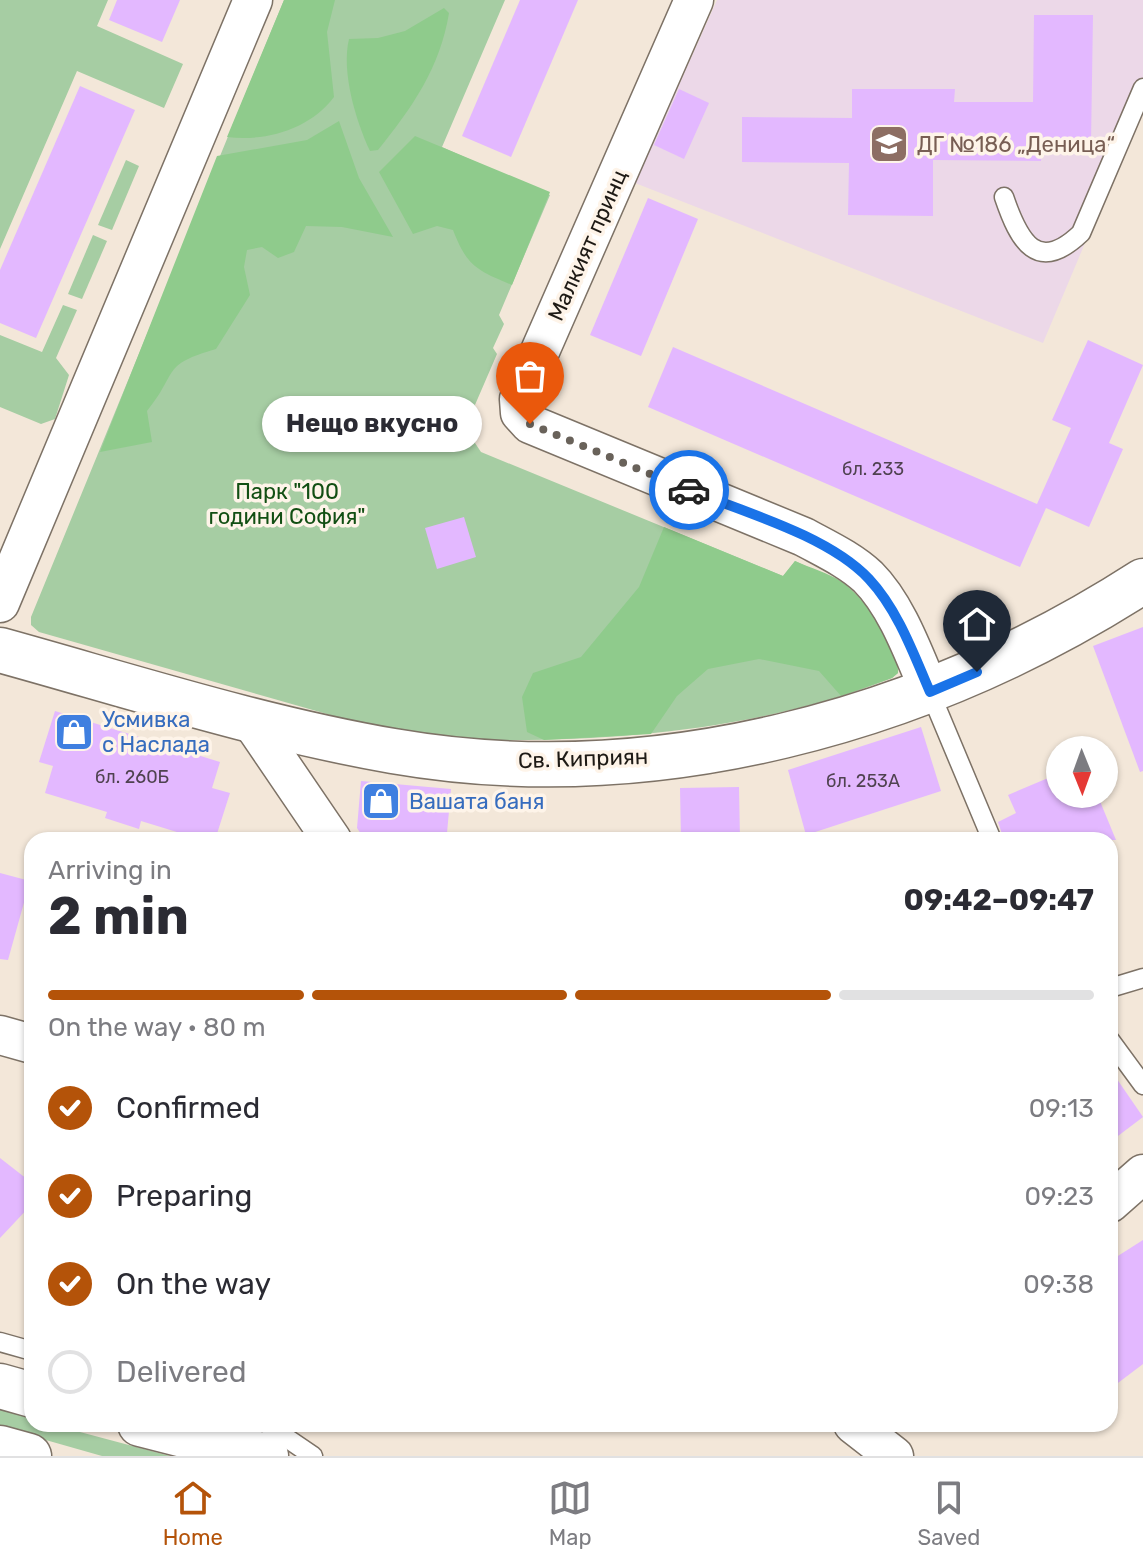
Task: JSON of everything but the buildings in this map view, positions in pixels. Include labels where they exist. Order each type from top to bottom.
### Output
[{"type":"street","points":[[0,603],[253,0]]},
{"type":"street","name":"Малкият принц","points":[[694,0],[519,399],[520,413],[530,424],[804,537],[839,556],[868,577],[886,600],[930,692]]},
{"type":"street","name":"Св. Киприян","points":[[0,650],[249,718],[394,751],[467,760],[543,762],[634,759],[759,741],[862,717],[930,692],[1051,636],[1143,581]]},
{"type":"street","points":[[249,718],[327,832]]},
{"type":"street","points":[[0,1035],[24,1042]]},
{"type":"street","points":[[1118,1196],[1143,1174]]},
{"type":"street","points":[[0,1386],[24,1393]]},
{"type":"street","points":[[172,1432],[266,1456]]},
{"type":"street","points":[[863,1432],[894,1456]]},
{"type":"street","points":[[0,1448],[29,1456]]},
{"type":"lane","points":[[1004,197],[1015,229],[1030,247],[1049,254],[1064,250],[1081,233],[1143,88]]},
{"type":"lane","points":[[930,692],[989,832]]},
{"type":"lane","points":[[1118,986],[1143,978]]},
{"type":"lane","points":[[1118,1051],[1143,1085]]},
{"type":"lane","points":[[0,1342],[24,1349]]},
{"type":"lane","points":[[278,1432],[313,1456]]},
{"type":"shaded area","name":"ДГ №186 „Деница“","points":[[717,0],[1143,0],[1143,105],[1043,343],[635,183]]},
{"type":"green space","points":[[0,0],[108,0],[97,26],[183,64],[164,108],[77,71],[0,249]]},
{"type":"green space","name":"Парк \"100 години София\"","points":[[284,0],[505,0],[442,147],[550,195],[499,315],[504,324],[493,348],[497,354],[465,428],[481,452],[783,576],[795,561],[843,583],[898,673],[892,678],[801,708],[705,727],[608,737],[512,740],[504,745],[347,725],[341,718],[39,632],[31,625],[31,617]]},
{"type":"green space","points":[[284,0],[335,0],[327,32],[334,97],[313,117],[286,131],[257,137],[227,137]]},
{"type":"green space","points":[[444,8],[449,13],[432,69],[402,119],[378,150],[370,151],[348,81],[349,39],[378,38],[405,31]]},
{"type":"green space","points":[[339,121],[359,178],[393,237],[342,227],[306,226],[294,252],[278,258],[262,247],[247,250],[244,267],[250,295],[216,349],[186,360],[172,371],[147,411],[152,442],[100,452],[217,156],[307,140]]},
{"type":"green space","points":[[415,136],[550,192],[512,285],[474,265],[463,252],[453,230],[437,226],[413,234],[379,172]]},
{"type":"green space","points":[[126,160],[139,166],[112,230],[98,225]]},
{"type":"green space","points":[[93,235],[107,241],[82,299],[68,294]]},
{"type":"green space","points":[[63,305],[77,310],[56,358],[69,375],[55,419],[41,424],[0,407],[0,335],[42,352]]},
{"type":"green space","points":[[664,527],[783,576],[795,561],[842,582],[860,599],[887,636],[898,673],[841,696],[819,671],[759,659],[708,669],[677,696],[651,734],[544,740],[527,732],[522,697],[533,673],[581,657],[639,587]]},
{"type":"green space","points":[[0,1409],[24,1416],[24,1432],[80,1432],[170,1456],[102,1456],[0,1427]]},
{"type":"way so far","points":[[530,424],[689,490]]},
{"type":"place","name":"ДГ №186 „Деница“","points":[[889,144]]},
{"type":"place","name":"Нещо вкусно","points":[[530,424]]},
{"type":"place","name":"Усмивка с Наслада","points":[[74,732]]},
{"type":"place","name":"Вашата баня","points":[[381,801]]},
{"type":"route","points":[[689,490],[804,537],[839,556],[868,577],[886,600],[930,692],[977,672]]}]
